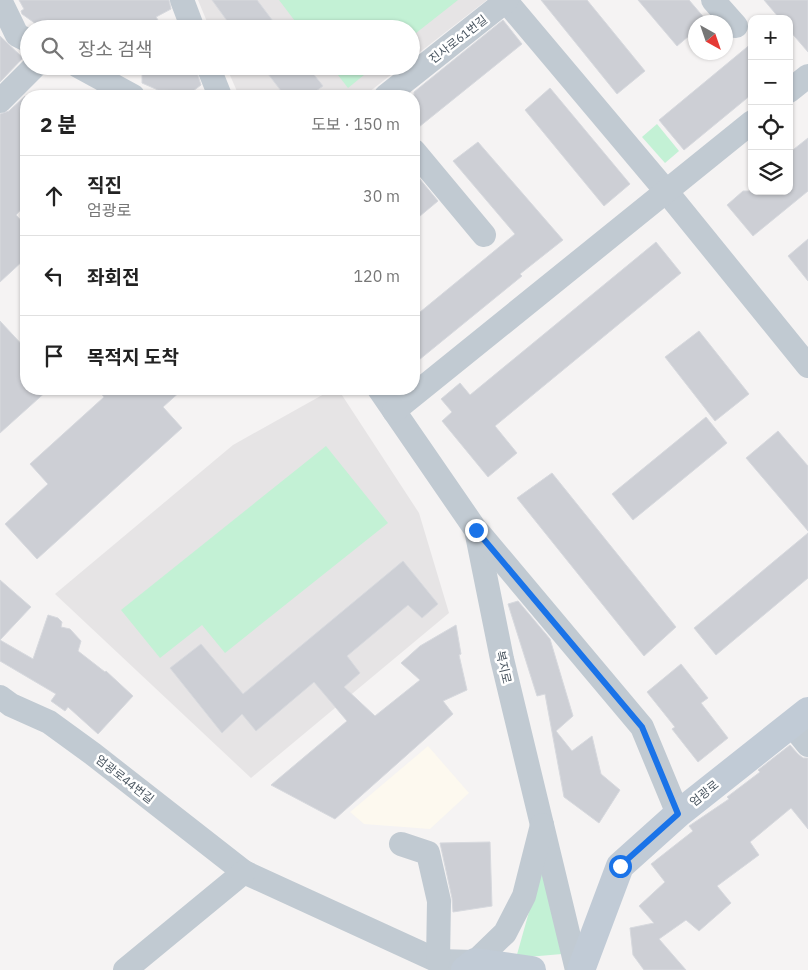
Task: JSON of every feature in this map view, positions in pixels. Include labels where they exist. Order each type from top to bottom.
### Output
[{"type":"main road","name":"엄광로","points":[[581,970],[620,866],[678,814],[800,717]]},
{"type":"main road","points":[[470,966],[532,970]]},
{"type":"street","points":[[0,0],[15,35]]},
{"type":"street","points":[[182,0],[190,20]]},
{"type":"street","points":[[713,0],[736,26]]},
{"type":"street","points":[[506,1],[666,191],[808,366]]},
{"type":"street","name":"진사로61번길","points":[[420,69],[506,1]]},
{"type":"street","points":[[0,101],[26,75]]},
{"type":"street","points":[[94,75],[122,90]]},
{"type":"street","points":[[212,75],[218,90]]},
{"type":"street","name":"진사로61번길","points":[[394,90],[413,75]]},
{"type":"street","points":[[793,88],[808,76]]},
{"type":"street","points":[[420,390],[748,125]]},
{"type":"street","points":[[420,158],[484,235]]},
{"type":"street","name":"복지로","points":[[384,395],[476,530],[502,659],[577,970]]},
{"type":"street","points":[[394,411],[414,395]]},
{"type":"street","points":[[476,530],[642,727],[678,814]]},
{"type":"street","name":"엄광로44번길","points":[[4,706],[49,722],[244,872],[438,961],[470,966]]},
{"type":"street","points":[[800,717],[808,745]]},
{"type":"street","points":[[470,966],[505,933],[524,896],[542,825]]},
{"type":"street","points":[[401,844],[428,853],[439,900],[438,961]]},
{"type":"street","points":[[125,970],[244,872]]},
{"type":"shaded area","points":[[198,0],[487,0],[420,52],[420,20],[206,20]]},
{"type":"shaded area","points":[[230,75],[391,75],[372,90],[236,90]]},
{"type":"shaded area","points":[[322,395],[342,395],[419,513],[449,613],[251,778],[55,594],[233,445]]},
{"type":"shaded area","points":[[428,746],[469,793],[430,829],[364,824],[350,812]]},
{"type":"green space","points":[[279,0],[458,0],[420,30],[420,20],[294,20]]},
{"type":"green space","points":[[338,75],[364,75],[348,88]]},
{"type":"green space","points":[[657,124],[679,151],[665,163],[642,137]]},
{"type":"green space","points":[[326,446],[388,523],[225,653],[202,625],[160,658],[121,610]]},
{"type":"green space","points":[[545,855],[562,954],[516,958]]},
{"type":"building","points":[[19,0],[169,0],[171,9],[156,17],[158,20],[30,20],[22,14],[21,11],[24,9]]},
{"type":"building","points":[[212,0],[257,0],[272,20],[226,20]]},
{"type":"building","points":[[541,0],[587,0],[645,71],[617,94]]},
{"type":"building","points":[[638,0],[689,0],[702,15],[688,15],[688,37],[677,46]]},
{"type":"building","points":[[764,0],[808,0],[808,52],[793,35],[793,15],[777,15]]},
{"type":"building","points":[[503,20],[522,44],[420,126],[420,90],[416,90]]},
{"type":"building","points":[[0,36],[20,55],[20,61],[0,82]]},
{"type":"building","points":[[748,46],[748,97],[684,150],[659,120]]},
{"type":"building","points":[[142,75],[198,75],[201,85],[194,90],[158,90],[142,83]]},
{"type":"building","points":[[269,75],[314,75],[323,86],[317,90],[280,90]]},
{"type":"building","points":[[550,88],[630,184],[604,206],[525,110]]},
{"type":"building","points":[[20,101],[20,211],[16,215],[20,219],[20,264],[0,282],[0,114],[9,111]]},
{"type":"building","points":[[808,138],[808,191],[753,236],[727,205],[743,191],[748,191],[748,195],[793,195],[793,150]]},
{"type":"building","points":[[478,142],[563,240],[420,359],[420,312],[515,234],[453,161]]},
{"type":"building","points":[[420,179],[438,201],[420,216]]},
{"type":"building","points":[[808,239],[808,281],[788,256]]},
{"type":"building","points":[[656,242],[681,273],[495,426],[517,453],[488,477],[442,421],[452,412],[441,399],[460,383],[470,395]]},
{"type":"building","points":[[0,321],[20,343],[20,395],[42,395],[0,433]]},
{"type":"building","points":[[699,331],[749,394],[715,421],[665,357]]},
{"type":"building","points":[[102,395],[176,395],[163,407],[182,428],[37,559],[5,524],[48,484],[30,464],[104,397]]},
{"type":"building","points":[[706,417],[727,443],[633,520],[612,494]]},
{"type":"building","points":[[778,431],[808,466],[808,531],[746,458]]},
{"type":"building","points":[[552,473],[676,627],[644,656],[517,498]]},
{"type":"building","points":[[808,533],[808,578],[716,655],[694,628]]},
{"type":"building","points":[[403,561],[438,604],[422,618],[408,605],[347,656],[360,673],[344,687],[375,716],[420,680],[401,663],[420,646],[456,625],[461,654],[459,655],[467,690],[443,701],[453,714],[335,819],[271,785],[347,721],[314,682],[256,731],[242,714],[222,733],[170,668],[201,644],[243,694]]},
{"type":"building","points":[[0,580],[31,607],[0,640]]},
{"type":"building","points":[[518,601],[550,639],[573,716],[556,731],[572,751],[592,736],[601,774],[620,790],[599,823],[564,797],[545,694],[537,696],[508,604]]},
{"type":"building","points":[[48,615],[58,618],[62,622],[61,627],[70,629],[81,641],[78,651],[106,671],[133,696],[98,734],[68,707],[65,711],[51,701],[56,694],[0,661],[0,640],[33,659]]},
{"type":"building","points":[[681,664],[708,698],[701,703],[728,738],[698,762],[672,729],[675,727],[647,692]]},
{"type":"building","points":[[790,745],[803,758],[808,758],[808,829],[791,808],[750,842],[759,855],[717,886],[731,903],[699,931],[686,920],[659,939],[686,970],[644,970],[633,955],[630,928],[654,923],[639,906],[665,882],[651,864],[693,831],[689,826],[729,799],[727,797],[760,772],[758,770]]},
{"type":"building","points":[[490,842],[492,906],[453,912],[452,898],[440,843]]},
{"type":"route","points":[[476,530],[642,727],[678,814],[620,866]]}]
